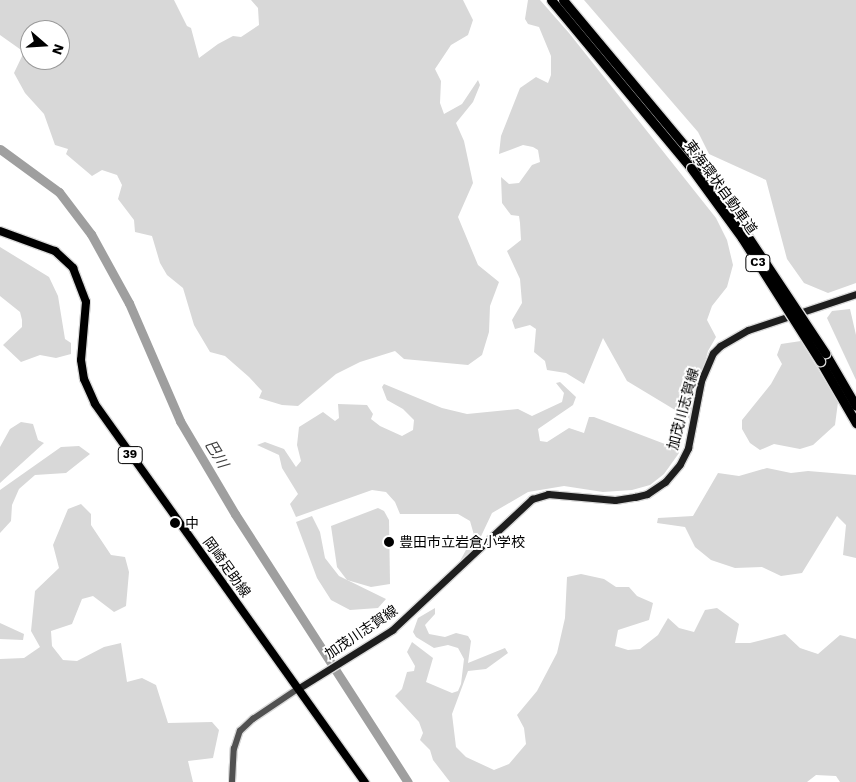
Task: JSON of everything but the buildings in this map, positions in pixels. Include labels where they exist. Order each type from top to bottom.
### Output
[{"type":"highway","name":"東海環状自動車道","points":[[551,0],[560,4],[694,164],[825,352],[856,406]]},
{"type":"highway","name":"東海環状自動車道","points":[[694,164],[820,361],[856,423]]},
{"type":"main road","name":"岡崎足助線","points":[[0,231],[55,251],[73,268],[86,302],[81,360],[84,380],[95,404],[365,782]]},
{"type":"main road","name":"加茂川志賀線","points":[[299,688],[358,651],[411,614],[532,499],[548,494],[615,500],[635,497],[665,482],[680,464],[688,448],[701,381],[713,353],[731,337],[856,294]]},
{"type":"street","points":[[232,782],[234,750],[240,731],[253,718],[299,688]]},
{"type":"shaded area","points":[[0,0],[174,0],[187,26],[191,28],[199,58],[218,44],[233,36],[241,37],[259,25],[258,8],[251,0],[463,0],[473,20],[468,35],[451,45],[435,69],[441,81],[440,103],[444,114],[462,104],[478,80],[480,85],[473,102],[456,123],[464,141],[473,183],[458,217],[478,265],[499,282],[490,306],[489,332],[482,355],[468,365],[404,359],[395,351],[360,362],[336,374],[298,406],[282,405],[259,398],[262,391],[249,377],[225,356],[210,352],[194,325],[183,288],[167,275],[160,263],[152,236],[135,232],[134,220],[118,199],[122,185],[117,175],[102,170],[92,176],[66,154],[68,149],[55,145],[44,114],[25,93],[14,73],[20,60],[20,70],[70,70],[70,20],[20,20],[20,49],[0,35]]},
{"type":"shaded area","points":[[528,0],[540,0],[569,33],[716,218],[727,240],[733,265],[727,287],[712,306],[707,320],[716,337],[708,351],[690,419],[627,381],[603,338],[584,384],[566,373],[547,370],[545,361],[534,352],[536,329],[530,325],[515,329],[512,320],[522,303],[520,279],[507,251],[521,240],[520,223],[519,216],[511,215],[502,203],[501,177],[509,184],[519,183],[532,165],[540,162],[538,150],[523,145],[499,154],[501,136],[520,88],[536,77],[548,83],[551,75],[551,56],[539,27],[528,24],[525,19]]},
{"type":"shaded area","points":[[584,0],[856,0],[856,283],[828,293],[804,283],[787,259],[766,180],[709,154],[698,132]]},
{"type":"shaded area","points":[[0,247],[49,277],[58,296],[65,339],[71,343],[71,354],[56,358],[40,355],[21,362],[3,345],[22,327],[22,320],[20,312],[0,296]]},
{"type":"shaded area","points":[[850,309],[856,335],[856,380],[827,318],[832,311]]},
{"type":"shaded area","points":[[801,341],[838,402],[835,425],[813,445],[800,449],[774,444],[760,450],[750,443],[742,429],[742,420],[771,384],[782,364],[777,355],[781,344]]},
{"type":"shaded area","points":[[560,382],[576,397],[573,405],[538,429],[540,441],[547,442],[569,428],[584,433],[589,417],[594,417],[678,449],[679,453],[664,474],[650,485],[632,490],[603,492],[564,486],[528,492],[492,513],[475,549],[462,562],[460,561],[474,535],[470,521],[458,514],[400,514],[395,502],[386,492],[372,490],[296,517],[290,504],[298,494],[282,468],[279,455],[257,445],[265,442],[284,449],[296,467],[301,461],[297,445],[299,427],[323,412],[335,421],[339,418],[338,404],[367,405],[373,414],[371,419],[380,426],[402,436],[413,430],[414,420],[403,409],[387,400],[382,387],[384,384],[442,408],[467,414],[518,409],[532,416],[562,402],[564,393],[556,383]]},
{"type":"shaded area","points":[[21,422],[33,424],[38,440],[44,443],[0,483],[0,447],[10,429]]},
{"type":"shaded area","points":[[79,446],[90,454],[66,473],[35,475],[19,489],[12,505],[11,521],[0,533],[0,490],[61,447]]},
{"type":"shaded area","points":[[767,468],[791,473],[808,471],[856,475],[856,558],[843,555],[846,525],[837,516],[802,573],[781,576],[762,567],[735,568],[711,560],[695,547],[685,527],[657,523],[658,518],[693,516],[718,473],[739,476]]},
{"type":"shaded area","points":[[81,504],[91,514],[91,525],[111,555],[125,557],[129,572],[126,606],[114,612],[93,596],[82,599],[72,624],[51,631],[52,646],[63,660],[77,661],[104,647],[121,643],[127,682],[142,678],[156,685],[168,723],[212,722],[219,730],[213,758],[188,761],[193,782],[0,782],[0,659],[24,658],[40,647],[31,631],[35,591],[59,568],[53,545],[68,509]]},
{"type":"shaded area","points":[[378,508],[384,511],[389,520],[390,584],[371,587],[347,580],[337,567],[331,526]]},
{"type":"shaded area","points":[[312,516],[320,532],[325,558],[339,576],[386,599],[378,608],[350,610],[331,600],[317,578],[296,522]]},
{"type":"shaded area","points":[[581,574],[604,579],[616,587],[629,587],[637,596],[653,603],[649,620],[618,630],[615,646],[628,650],[640,649],[658,635],[668,618],[679,628],[694,632],[705,610],[717,608],[739,624],[735,643],[750,643],[785,634],[800,648],[818,654],[840,635],[856,639],[856,782],[840,782],[836,776],[816,775],[807,782],[450,782],[433,760],[430,750],[420,740],[423,733],[419,722],[395,696],[402,689],[407,672],[414,671],[415,666],[407,652],[412,642],[433,658],[426,682],[452,693],[458,691],[461,684],[464,659],[458,648],[448,645],[434,648],[416,637],[413,632],[418,618],[435,608],[435,614],[425,625],[429,634],[445,637],[456,633],[468,636],[471,641],[468,663],[505,648],[508,653],[486,669],[468,671],[452,714],[456,747],[466,757],[494,770],[509,764],[526,744],[524,728],[517,715],[537,691],[557,653],[565,618],[567,577]]},
{"type":"shaded area","points":[[0,623],[24,634],[23,640],[0,639]]},
{"type":"waterway","name":"巴川","points":[[0,149],[59,192],[91,234],[129,303],[180,421],[235,514],[408,782]]},
{"type":"place","name":"中","points":[[175,523]]},
{"type":"place","name":"豊田市立岩倉小学校","points":[[389,542]]}]
